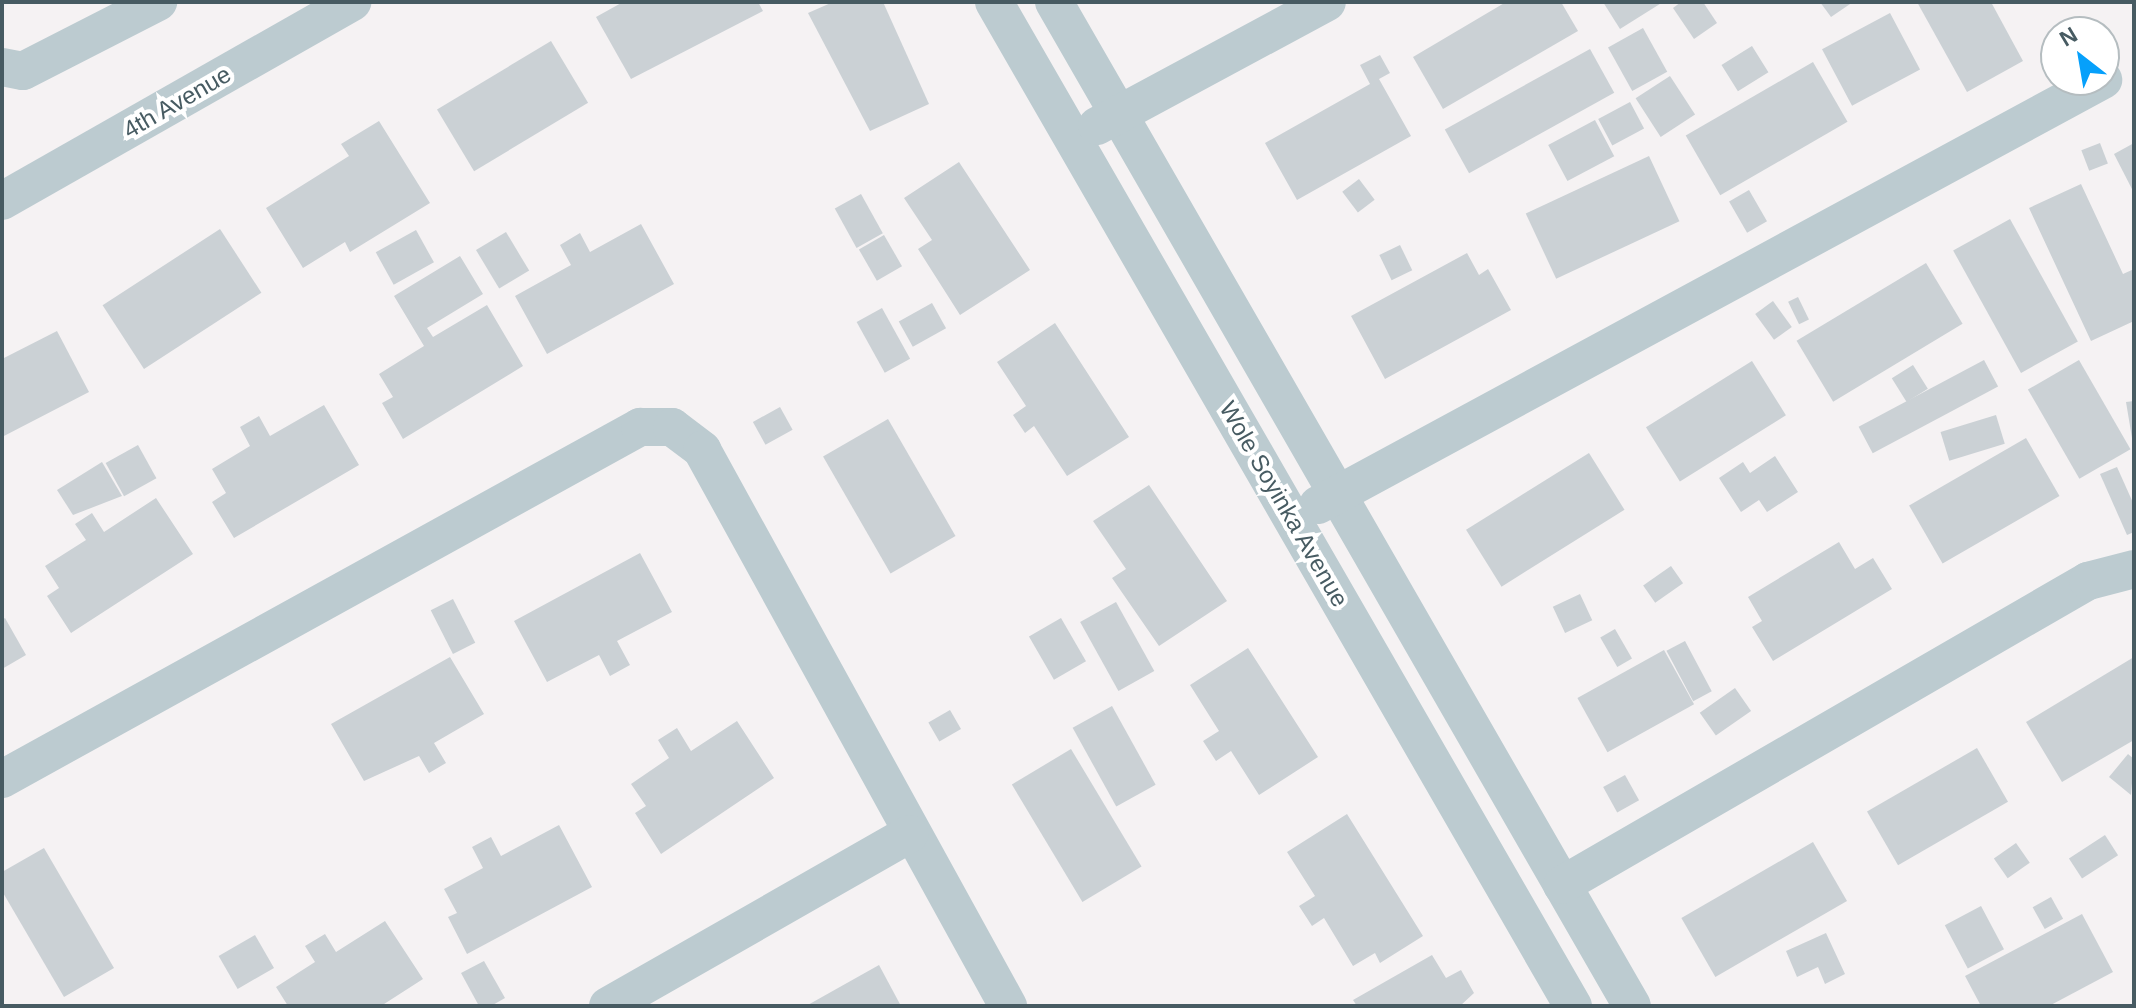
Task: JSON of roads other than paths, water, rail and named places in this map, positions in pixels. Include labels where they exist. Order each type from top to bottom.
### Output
[{"type":"street","points":[[2,67],[23,71],[158,2]]},
{"type":"street","name":"4th Avenue","points":[[2,201],[300,15],[352,2]]},
{"type":"street","name":"Wole Soyinka Avenue","points":[[994,2],[1573,1006]]},
{"type":"street","points":[[1054,2],[1632,1006]]},
{"type":"street","points":[[1075,139],[1327,2]]},
{"type":"street","points":[[1293,519],[2074,96]]},
{"type":"street","points":[[2,779],[640,427],[672,427],[702,450],[909,834],[1008,1006]]},
{"type":"street","points":[[1562,885],[2088,581],[2134,569]]},
{"type":"street","points":[[608,1006],[909,834]]}]
